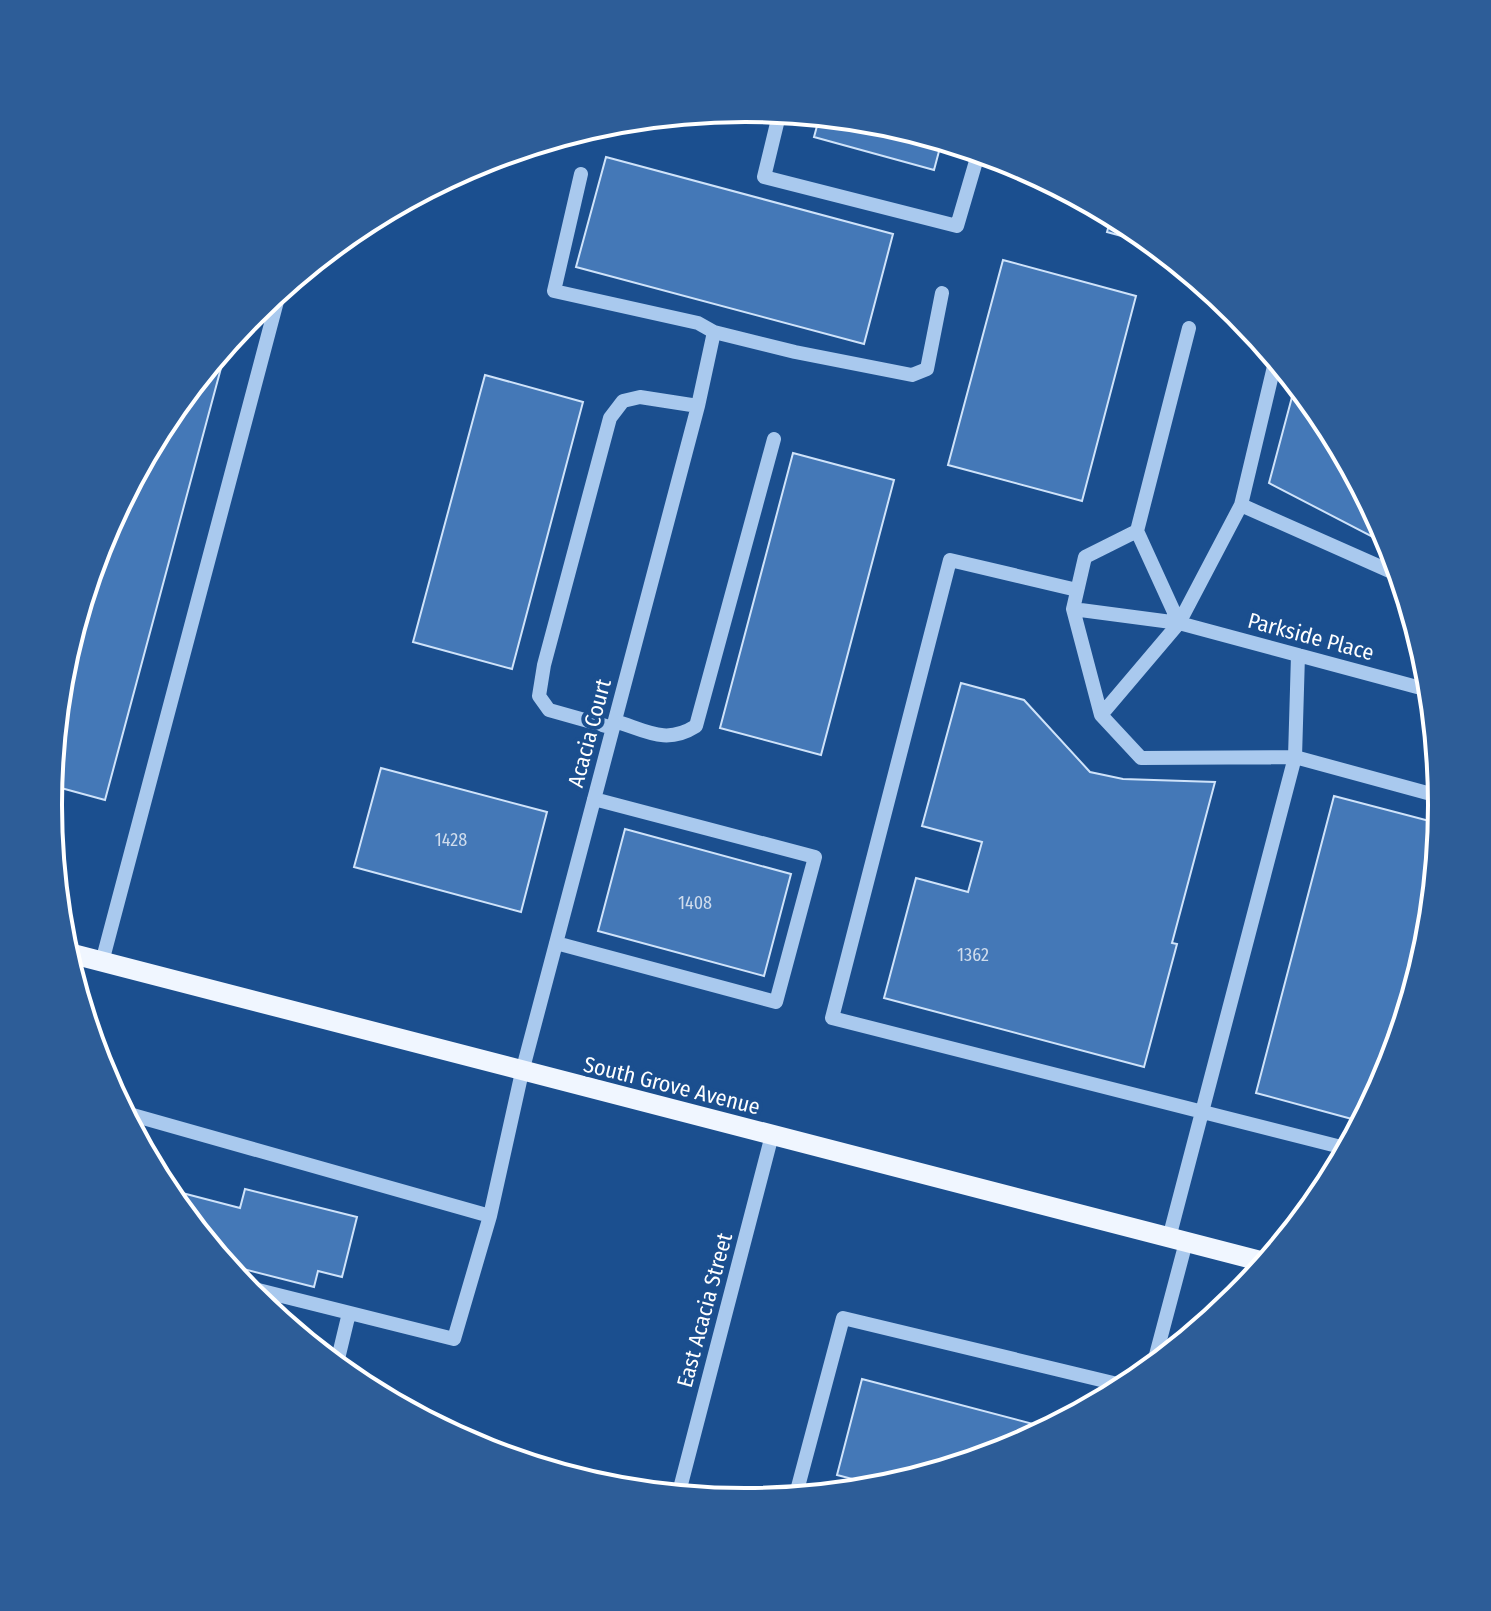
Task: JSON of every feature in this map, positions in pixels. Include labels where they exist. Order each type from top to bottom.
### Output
[{"type":"main road","name":"South Grove Avenue","points":[[79,956],[1256,1260]]},
{"type":"street","points":[[777,123],[764,177],[957,226],[976,162]]},
{"type":"street","points":[[581,174],[554,291],[698,323],[714,332],[795,352],[912,375],[927,369],[942,293]]},
{"type":"street","points":[[102,962],[275,311]]},
{"type":"street","points":[[1179,623],[1137,531],[1189,328]]},
{"type":"street","name":"Acacia Court","points":[[349,1313],[454,1339],[490,1216],[522,1072],[698,406],[714,332]]},
{"type":"street","points":[[1101,715],[1179,623],[1241,505],[1273,371]]},
{"type":"street","points":[[698,406],[640,397],[623,401],[610,418],[544,665],[539,696],[549,710],[669,738],[696,726],[774,439]]},
{"type":"street","points":[[1241,505],[1387,570]]},
{"type":"street","points":[[1137,531],[1085,557],[1073,609],[1101,715],[1141,758],[1295,757],[1429,793]]},
{"type":"street","points":[[1077,590],[950,560],[832,1018],[1338,1146]]},
{"type":"street","name":"Parkside Place","points":[[1073,609],[1179,623],[1418,687]]},
{"type":"street","points":[[1155,1353],[1202,1110],[1295,757],[1298,655]]},
{"type":"street","points":[[556,943],[776,1002],[815,857],[594,799]]},
{"type":"street","points":[[137,1116],[490,1216]]},
{"type":"street","name":"East Acacia Street","points":[[681,1486],[772,1135]]},
{"type":"street","points":[[265,1292],[349,1313],[339,1355]]},
{"type":"street","points":[[798,1487],[843,1318],[1111,1382]]},
{"type":"building","points":[[817,126],[879,135],[939,150],[934,170],[814,137]]},
{"type":"building","points":[[606,157],[893,234],[864,344],[576,267]]},
{"type":"building","points":[[1108,227],[1125,237],[1107,232]]},
{"type":"building","points":[[1003,260],[1136,296],[1082,501],[948,465]]},
{"type":"building","points":[[221,368],[105,800],[62,788],[68,716],[85,629],[98,586],[132,503],[177,426]]},
{"type":"building","points":[[485,375],[583,402],[512,669],[413,642]]},
{"type":"building","points":[[1292,395],[1337,464],[1374,538],[1269,483]]},
{"type":"building","points":[[793,453],[894,480],[821,755],[720,728]]},
{"type":"building","points":[[961,683],[1024,700],[1090,772],[1123,779],[1215,782],[1172,943],[1177,944],[1144,1067],[884,998],[916,878],[968,892],[982,842],[922,826]]},
{"type":"building","points":[[381,768],[547,812],[521,912],[354,867]]},
{"type":"building","points":[[1334,796],[1429,821],[1423,895],[1406,982],[1377,1067],[1353,1119],[1256,1093]]},
{"type":"building","points":[[625,829],[791,874],[764,976],[598,931]]},
{"type":"building","points":[[245,1189],[357,1217],[342,1277],[318,1271],[314,1287],[244,1269],[183,1193],[240,1208]]},
{"type":"building","points":[[862,1379],[1035,1425],[965,1453],[922,1466],[855,1480],[837,1475]]}]
